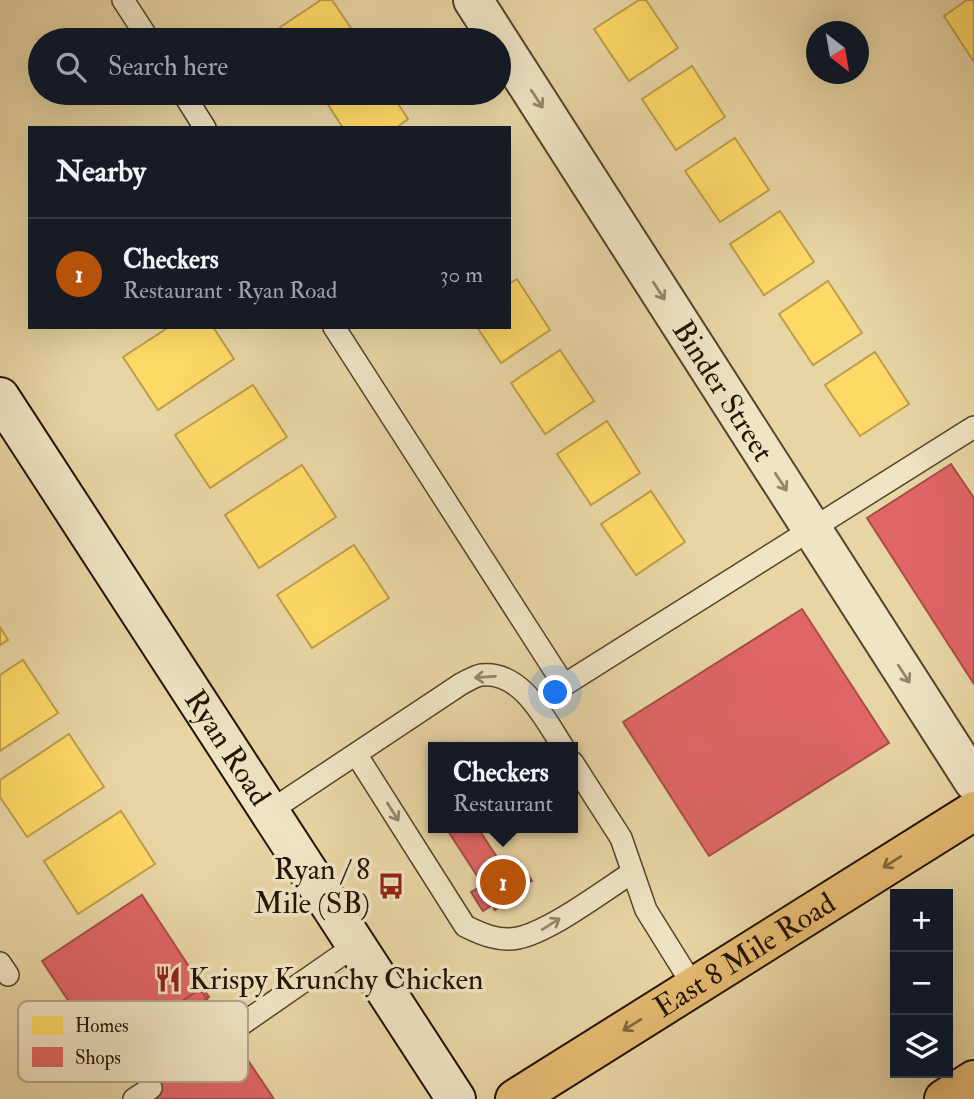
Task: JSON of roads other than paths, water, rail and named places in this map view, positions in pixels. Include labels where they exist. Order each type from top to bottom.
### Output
[{"type":"highway","name":"East 8 Mile Road","points":[[515,1099],[974,810]]},
{"type":"highway","points":[[944,1099],[974,1080]]},
{"type":"street","name":"Binder Street","points":[[474,0],[492,28]]},
{"type":"street","name":"Binder Street","points":[[511,58],[974,782]]},
{"type":"street","name":"Ryan Road","points":[[0,397],[456,1099]]},
{"type":"lane","points":[[123,0],[141,28]]},
{"type":"lane","points":[[191,105],[204,126]]},
{"type":"lane","points":[[335,329],[564,685],[974,427]]},
{"type":"lane","points":[[270,811],[461,684],[480,675],[502,677],[518,686],[539,710],[560,742]]},
{"type":"lane","points":[[356,754],[465,926],[488,937],[516,939],[541,930],[633,872]]},
{"type":"lane","points":[[578,771],[621,838],[646,910],[694,987]]},
{"type":"lane","points":[[248,1020],[356,945]]},
{"type":"place","name":"Checkers","points":[[503,882]]},
{"type":"place","name":"Ryan / 8 Mile (SB)","points":[[391,886]]},
{"type":"place","name":"Krispy Krunchy Chicken","points":[[168,979]]}]
